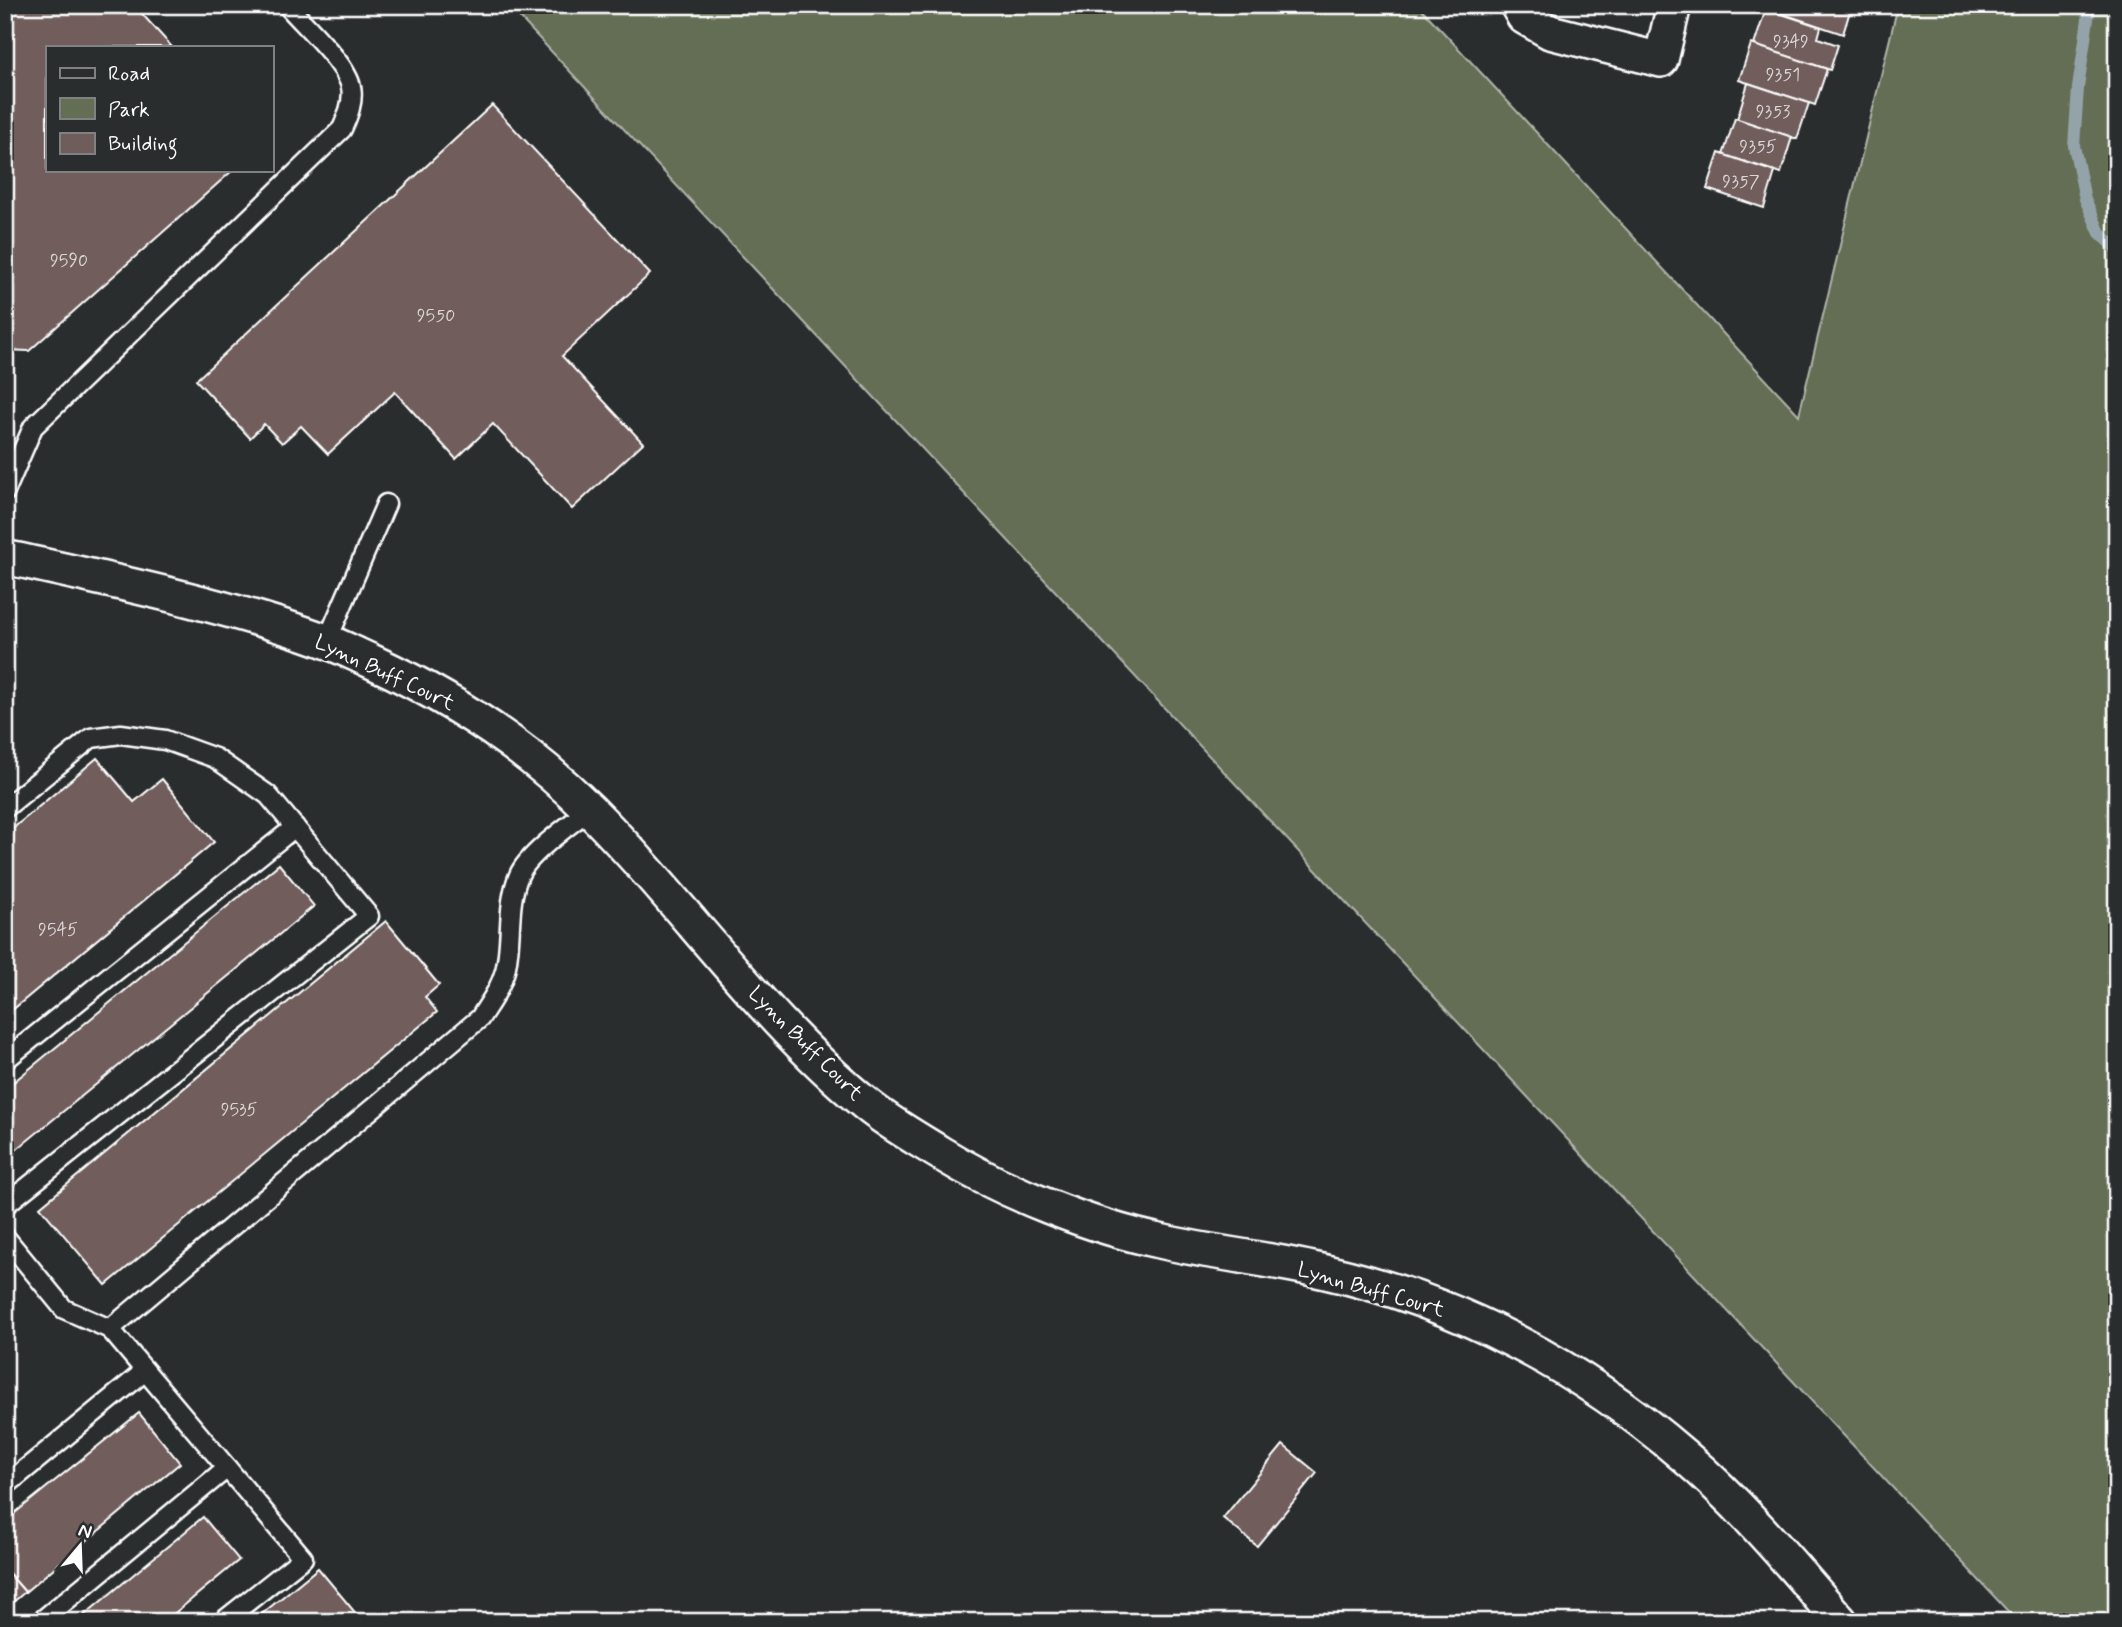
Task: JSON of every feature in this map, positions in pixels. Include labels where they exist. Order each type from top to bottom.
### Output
[{"type":"street","points":[[1517,5],[1524,17],[1550,32],[1661,60],[1674,5]]},
{"type":"street","name":"Lynn Buff Court","points":[[5,557],[181,597],[327,641],[414,681],[475,716],[540,765],[590,809],[802,1045],[870,1107],[934,1149],[1011,1191],[1083,1218],[1159,1242],[1327,1272],[1421,1300],[1514,1339],[1602,1391],[1684,1455],[1759,1528],[1841,1622]]},
{"type":"lane","points":[[5,492],[33,427],[342,129],[350,109],[352,88],[345,70],[287,5]]},
{"type":"lane","points":[[327,641],[386,505]]},
{"type":"lane","points":[[5,808],[91,738],[121,734],[165,740],[215,758],[268,795],[369,916],[5,1205]]},
{"type":"lane","points":[[110,1329],[480,1018],[499,988],[506,968],[514,893],[520,872],[541,849],[590,809]]},
{"type":"lane","points":[[5,1060],[295,827]]},
{"type":"lane","points":[[5,1237],[64,1309],[110,1329],[303,1558],[222,1622]]},
{"type":"lane","points":[[5,1486],[145,1371]]},
{"type":"lane","points":[[40,1622],[227,1468]]},
{"type":"green space","points":[[508,5],[1418,5],[1799,415],[1898,5],[2117,5],[2117,1622],[2018,1622]]},
{"type":"building","points":[[5,5],[134,5],[171,46],[46,46],[46,172],[231,172],[29,351],[5,350]]},
{"type":"building","points":[[1769,5],[1835,5],[1850,11],[1843,34],[1768,9]]},
{"type":"building","points":[[1766,9],[1821,27],[1818,38],[1838,45],[1830,70],[1754,45]]},
{"type":"building","points":[[1751,44],[1827,69],[1815,105],[1739,80]]},
{"type":"building","points":[[1748,83],[1809,103],[1797,139],[1737,119]]},
{"type":"building","points":[[492,105],[650,274],[562,356],[643,443],[572,509],[493,424],[456,459],[395,392],[328,454],[301,426],[282,443],[264,424],[250,438],[196,380]]},
{"type":"building","points":[[1735,118],[1792,137],[1781,173],[1723,155]]},
{"type":"building","points":[[1719,153],[1775,172],[1764,208],[1707,189]]},
{"type":"building","points":[[97,758],[134,802],[162,779],[214,842],[5,1016],[5,835]]},
{"type":"building","points":[[279,864],[314,906],[5,1159],[5,1089]]},
{"type":"building","points":[[386,921],[439,985],[425,997],[437,1012],[106,1285],[40,1207]]},
{"type":"building","points":[[139,1413],[180,1463],[25,1592],[5,1569],[5,1521]]},
{"type":"building","points":[[1283,1445],[1317,1473],[1257,1546],[1223,1518]]},
{"type":"building","points":[[203,1517],[239,1560],[164,1622],[76,1622]]},
{"type":"building","points":[[318,1568],[363,1622],[252,1622]]},
{"type":"building","points":[[5,1569],[25,1592],[5,1609]]},
{"type":"waterway","points":[[2090,5],[2078,88],[2074,146],[2085,199],[2100,233],[2117,249]]}]
